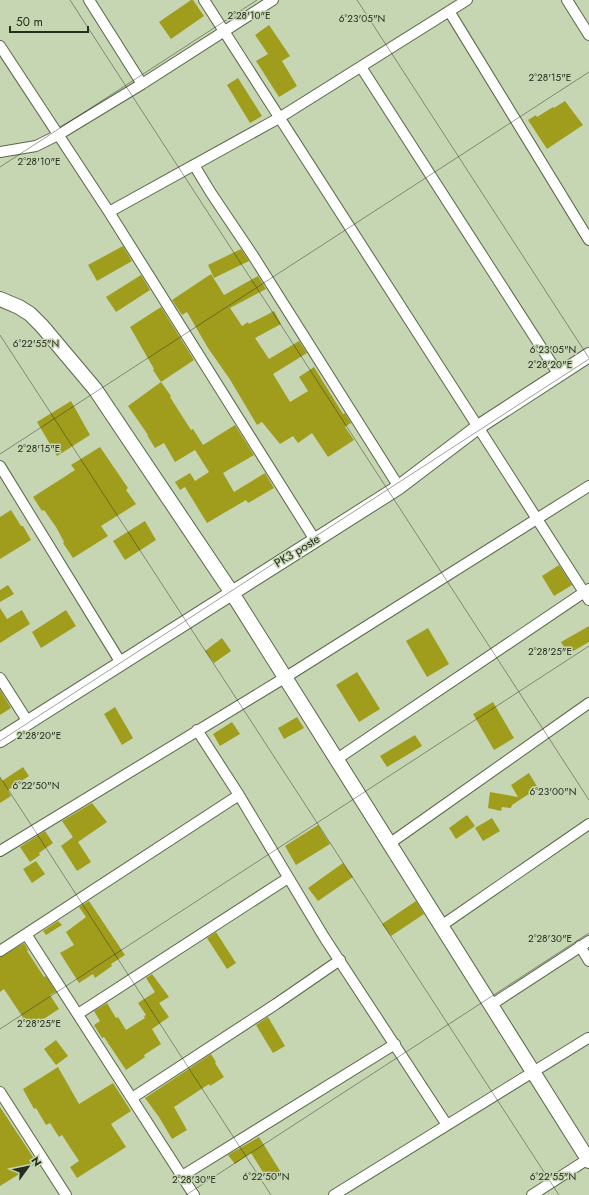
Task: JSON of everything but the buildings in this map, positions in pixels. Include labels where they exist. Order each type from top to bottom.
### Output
[{"type":"street","points":[[89,0],[142,84]]},
{"type":"street","points":[[204,0],[587,594],[337,759]]},
{"type":"street","points":[[0,152],[36,146],[58,136],[273,0]]},
{"type":"street","points":[[109,212],[279,118],[467,0]]},
{"type":"street","points":[[567,0],[589,35]]},
{"type":"street","points":[[449,11],[589,240]]},
{"type":"street","points":[[0,46],[109,212],[315,540]]},
{"type":"street","points":[[361,67],[558,375]]},
{"type":"street","points":[[194,165],[256,260],[399,487]]},
{"type":"street","points":[[0,299],[19,307],[30,314],[42,326],[95,389],[232,593],[286,677],[389,844],[589,1160],[532,1195]]},
{"type":"street","name":"PK3 poste","points":[[0,740],[399,487],[478,427],[589,355]]},
{"type":"street","points":[[0,466],[121,663]]},
{"type":"street","points":[[0,851],[286,677],[589,486]]},
{"type":"street","points":[[0,678],[28,722]]},
{"type":"street","points":[[389,844],[589,703]]},
{"type":"street","points":[[197,730],[239,795],[288,878],[447,1125]]},
{"type":"street","points":[[0,951],[239,795]]},
{"type":"street","points":[[441,926],[589,824]]},
{"type":"street","points":[[78,1014],[288,878]]},
{"type":"street","points":[[26,934],[194,1195]]},
{"type":"street","points":[[491,1005],[589,940]]},
{"type":"street","points":[[580,946],[589,961]]},
{"type":"street","points":[[132,1098],[340,960]]},
{"type":"street","points":[[334,1195],[588,1038]]},
{"type":"street","points":[[182,1176],[395,1044]]},
{"type":"street","points":[[0,1092],[66,1195]]}]
